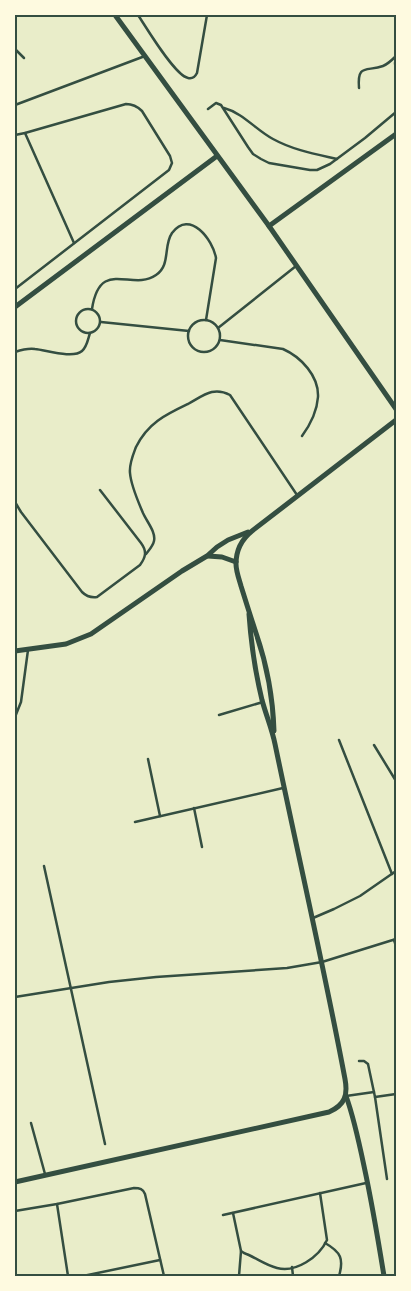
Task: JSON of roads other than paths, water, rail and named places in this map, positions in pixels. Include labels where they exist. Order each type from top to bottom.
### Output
[{"type":"street","points":[[115,15],[269,226],[396,409]]},
{"type":"street","points":[[269,226],[396,134]]},
{"type":"street","points":[[15,307],[217,156]]},
{"type":"street","points":[[274,736],[272,698],[268,676],[238,574],[236,562],[239,548],[252,530],[394,421]]},
{"type":"street","points":[[15,651],[66,644],[91,634],[208,556],[228,540],[252,530]]},
{"type":"street","points":[[208,556],[222,557],[236,562]]},
{"type":"street","points":[[249,614],[253,658],[263,702],[274,736],[313,918],[345,1079],[346,1096],[352,1112],[368,1182],[384,1276]]},
{"type":"street","points":[[15,1182],[329,1112],[336,1109],[346,1096]]},
{"type":"lane","points":[[138,15],[172,65],[189,79],[197,73],[207,15]]},
{"type":"lane","points":[[15,49],[24,58]]},
{"type":"lane","points":[[15,105],[145,56]]},
{"type":"lane","points":[[396,56],[396,73]]},
{"type":"lane","points":[[359,88],[358,78],[363,70],[382,66],[396,56]]},
{"type":"lane","points":[[208,109],[216,103],[218,104],[254,154],[261,159],[269,163],[310,170],[324,168],[377,129],[396,112]]},
{"type":"lane","points":[[15,135],[126,104],[132,104],[142,112],[172,159],[172,167],[169,170],[15,289]]},
{"type":"lane","points":[[222,108],[235,112],[256,129],[291,147],[337,159]]},
{"type":"lane","points":[[25,133],[74,243]]},
{"type":"lane","points":[[92,309],[94,297],[103,283],[111,279],[120,278],[148,279],[159,273],[165,262],[168,241],[178,228],[186,225],[194,226],[201,230],[215,252],[216,258],[206,320]]},
{"type":"lane","points":[[218,328],[296,266]]},
{"type":"lane","points":[[92,309],[97,312],[100,322],[99,327],[90,333],[81,330],[76,322],[79,313],[83,310],[92,309]]},
{"type":"lane","points":[[206,320],[218,328],[220,340],[217,347],[211,351],[204,353],[191,345],[188,338],[189,331],[199,321],[206,320]]},
{"type":"lane","points":[[100,322],[189,331]]},
{"type":"lane","points":[[15,352],[33,348],[74,354],[83,350],[90,333]]},
{"type":"lane","points":[[220,340],[283,349],[299,359],[308,369],[316,382],[318,396],[316,410],[302,436]]},
{"type":"lane","points":[[15,502],[86,596],[91,598],[102,595],[140,565],[153,545],[154,534],[145,516],[130,473],[131,458],[143,435],[165,415],[208,393],[216,391],[230,396],[298,496]]},
{"type":"lane","points":[[394,421],[396,428]]},
{"type":"lane","points":[[100,490],[141,542],[146,554]]},
{"type":"lane","points":[[15,717],[20,702],[28,650]]},
{"type":"lane","points":[[220,715],[263,702]]},
{"type":"lane","points":[[339,740],[392,874]]},
{"type":"lane","points":[[374,745],[396,781]]},
{"type":"lane","points":[[148,760],[160,816]]},
{"type":"lane","points":[[135,822],[284,787]]},
{"type":"lane","points":[[194,808],[202,848]]},
{"type":"lane","points":[[44,866],[105,1144]]},
{"type":"lane","points":[[313,918],[360,896],[396,871]]},
{"type":"lane","points":[[15,997],[71,987],[156,977],[287,968],[322,962],[395,940],[396,946]]},
{"type":"lane","points":[[359,1061],[364,1061],[368,1064],[387,1180]]},
{"type":"lane","points":[[346,1096],[374,1092]]},
{"type":"lane","points":[[375,1098],[396,1094]]},
{"type":"lane","points":[[31,1123],[45,1176]]},
{"type":"lane","points":[[222,1215],[368,1182]]},
{"type":"lane","points":[[15,1211],[140,1188],[146,1194],[164,1276]]},
{"type":"lane","points":[[241,1251],[279,1269],[301,1265],[308,1261],[324,1247],[327,1240],[320,1193]]},
{"type":"lane","points":[[56,1204],[68,1276]]},
{"type":"lane","points":[[233,1213],[241,1251],[239,1276]]},
{"type":"lane","points":[[325,1243],[338,1252],[342,1267],[339,1276]]},
{"type":"lane","points":[[84,1276],[160,1260]]},
{"type":"lane","points":[[292,1267],[293,1276]]}]
